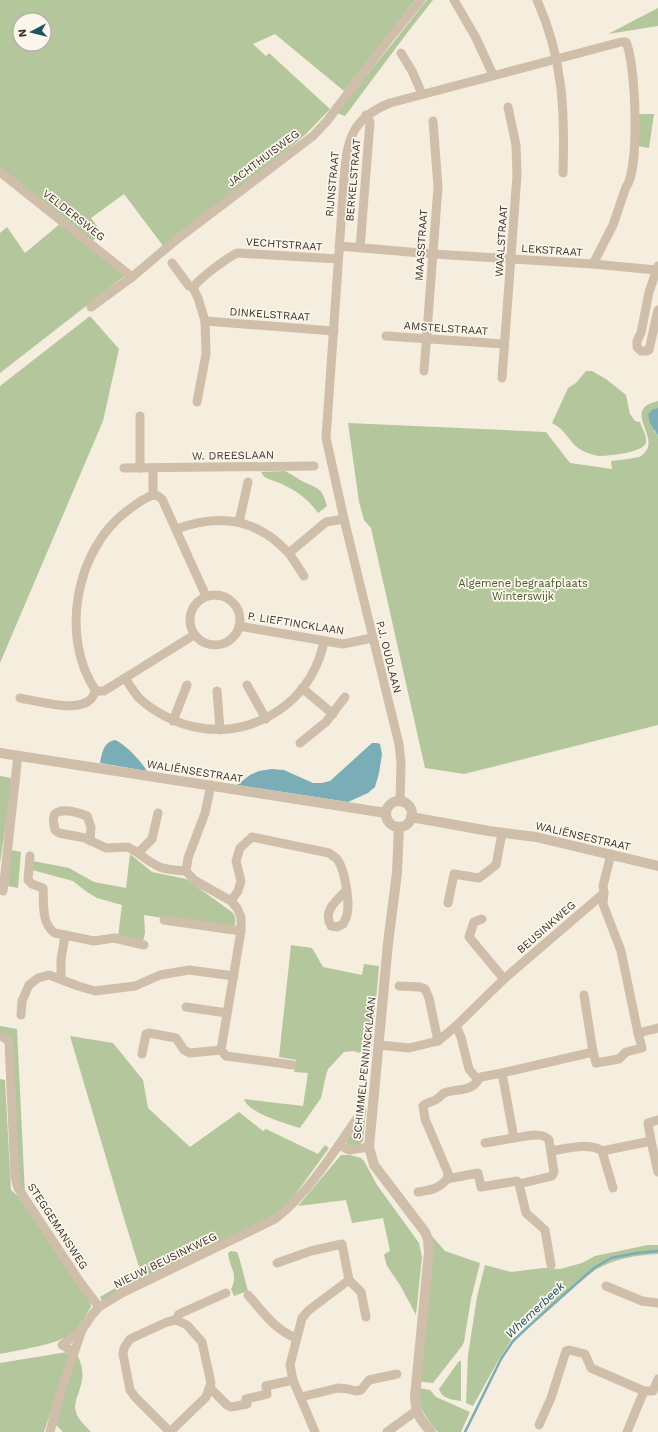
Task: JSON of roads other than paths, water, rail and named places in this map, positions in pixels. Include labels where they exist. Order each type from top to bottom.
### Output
[{"type":"street","name":"JACHTHUISWEG","points":[[91,307],[132,277],[176,240],[313,136],[327,121],[421,0]]},
{"type":"street","points":[[454,0],[476,38],[493,75]]},
{"type":"street","points":[[537,0],[546,20],[560,76],[564,125],[563,173]]},
{"type":"street","name":"LEKSTRAAT","points":[[339,246],[432,254],[593,264],[613,225],[626,187],[629,183],[634,160],[636,120],[629,57],[626,42],[615,44]]},
{"type":"street","name":"RIJNSTRAAT","points":[[344,519],[326,438],[346,157],[353,132],[366,116],[376,109],[390,103],[615,44]]},
{"type":"street","points":[[401,53],[412,71],[422,94]]},
{"type":"street","name":"WAALSTRAAT","points":[[502,378],[512,259],[517,175],[516,145],[508,107]]},
{"type":"street","name":"BERKELSTRAAT","points":[[360,248],[370,122],[366,116]]},
{"type":"street","name":"MAASSTRAAT","points":[[424,371],[438,187],[433,121]]},
{"type":"street","name":"VELDERSWEG","points":[[0,172],[132,277]]},
{"type":"street","name":"VECHTSTRAAT","points":[[193,288],[237,253],[338,259]]},
{"type":"street","points":[[172,263],[189,286],[193,288],[198,298],[205,321],[206,354],[197,402]]},
{"type":"street","points":[[593,264],[657,268],[649,292],[641,333],[637,341],[637,347],[641,351],[649,350],[658,310]]},
{"type":"street","name":"DINKELSTRAAT","points":[[205,321],[334,331]]},
{"type":"street","name":"AMSTELSTRAAT","points":[[386,336],[504,344]]},
{"type":"street","points":[[140,416],[140,468]]},
{"type":"street","name":"W. DREESLAAN","points":[[124,468],[314,466]]},
{"type":"street","points":[[153,468],[154,495]]},
{"type":"street","points":[[239,522],[248,482]]},
{"type":"street","points":[[154,495],[162,499],[177,529],[206,596],[198,601],[192,608],[189,617],[190,626],[194,635],[104,691],[96,690],[90,683],[82,659],[77,636],[76,609],[83,575],[92,553],[104,533],[120,516],[147,497],[154,495]]},
{"type":"street","points":[[288,553],[326,522],[344,519]]},
{"type":"street","name":"P.J. OUDLAAN","points":[[344,519],[399,744],[401,764],[400,802]]},
{"type":"street","points":[[177,529],[192,524],[215,520],[239,522],[250,525],[271,537],[288,553],[304,576]]},
{"type":"street","name":"P. LIEFTINCKLAAN","points":[[194,635],[201,642],[210,645],[220,645],[229,642],[236,635],[240,626],[240,615],[235,605],[227,598],[217,595],[206,596]]},
{"type":"street","name":"P. LIEFTINCKLAAN","points":[[240,626],[343,644],[372,638]]},
{"type":"street","points":[[125,678],[139,698],[159,713],[173,721],[187,726],[206,729],[220,730],[236,728],[266,719],[282,708],[302,688],[312,674],[320,658],[324,641]]},
{"type":"street","points":[[173,721],[186,685]]},
{"type":"street","points":[[247,685],[266,719]]},
{"type":"street","points":[[302,688],[333,714]]},
{"type":"street","points":[[20,698],[65,706],[78,706],[91,700],[96,690]]},
{"type":"street","points":[[217,691],[220,730]]},
{"type":"street","points":[[300,743],[333,714],[345,697]]},
{"type":"street","name":"WALIËNSESTRAAT","points":[[0,753],[386,813]]},
{"type":"street","points":[[3,891],[18,755]]},
{"type":"street","points":[[186,871],[188,858],[205,813],[210,785]]},
{"type":"street","points":[[400,802],[404,803],[410,809],[411,818],[405,826],[399,827],[391,825],[388,821],[386,813],[391,804],[400,802]]},
{"type":"street","points":[[138,853],[152,839],[158,813]]},
{"type":"street","name":"WALIËNSESTRAAT","points":[[411,818],[502,833],[536,836],[658,866]]},
{"type":"street","name":"SCHIMMELPENNINCKLAAN","points":[[399,827],[397,873],[388,943],[369,1147],[374,1165],[425,1232],[428,1239],[429,1252],[414,1397],[416,1411],[422,1422],[431,1432]]},
{"type":"street","points":[[448,903],[454,874],[479,878],[496,865],[502,833]]},
{"type":"street","points":[[231,901],[238,891],[241,881],[236,861],[240,848],[252,837],[329,853],[336,858],[340,866],[347,890]]},
{"type":"street","points":[[90,841],[106,848],[128,847],[155,866],[163,869],[186,871],[194,880],[231,901],[237,908],[241,917],[241,931],[221,1050],[226,1056],[293,1065]]},
{"type":"street","points":[[584,995],[596,1063],[619,1059],[626,1052],[642,1048],[621,951],[602,904],[604,893],[603,886],[611,854]]},
{"type":"street","points":[[30,856],[28,880],[32,884],[43,888],[45,923],[51,930],[55,933],[94,941],[114,938],[144,945]]},
{"type":"street","name":"BEUSINKWEG","points":[[438,1041],[456,1026],[504,979],[604,893]]},
{"type":"street","points":[[482,919],[474,922],[469,937],[504,979]]},
{"type":"street","points":[[164,920],[241,931]]},
{"type":"street","points":[[61,978],[61,960],[65,935]]},
{"type":"street","points":[[21,1015],[22,1000],[29,985],[38,978],[50,975],[95,991],[135,986],[160,975],[189,970],[234,976]]},
{"type":"street","points":[[379,1045],[409,1048],[438,1041],[429,998],[425,989],[420,987],[399,986]]},
{"type":"street","points":[[186,1007],[227,1013]]},
{"type":"street","points":[[456,1026],[461,1037],[469,1069],[478,1080]]},
{"type":"street","points":[[638,1033],[658,1028]]},
{"type":"street","points":[[142,1054],[146,1034],[149,1033],[176,1038],[184,1050],[190,1053],[221,1050]]},
{"type":"street","name":"STEGGEMANSWEG","points":[[0,1036],[9,1042],[15,1177],[18,1188],[80,1282],[99,1307]]},
{"type":"street","points":[[418,1192],[435,1189],[443,1185],[447,1179],[448,1173],[425,1119],[424,1106],[426,1103],[437,1099],[441,1094],[447,1092],[465,1090],[476,1084],[481,1077],[593,1052]]},
{"type":"street","points":[[502,1073],[514,1138]]},
{"type":"street","name":"NIEUW BEUSINKWEG","points":[[50,1432],[62,1387],[82,1330],[99,1307],[122,1293],[275,1220],[287,1210],[309,1185],[339,1145],[362,1110]]},
{"type":"street","points":[[658,1120],[648,1123],[658,1172]]},
{"type":"street","points":[[447,1179],[478,1174],[481,1187],[517,1181],[519,1184],[546,1179],[552,1176],[554,1172],[549,1140],[546,1136],[540,1135],[485,1143]]},
{"type":"street","points":[[602,1151],[651,1141]]},
{"type":"street","points":[[339,1145],[349,1150],[369,1147]]},
{"type":"street","points":[[550,1152],[590,1146],[597,1147],[602,1151],[613,1188]]},
{"type":"street","points":[[519,1184],[526,1213],[545,1230],[551,1265]]},
{"type":"street","points":[[277,1263],[311,1251],[342,1244],[349,1280],[361,1292],[366,1317]]},
{"type":"street","points":[[315,1432],[294,1380],[290,1366],[296,1338],[302,1318],[309,1310],[349,1280]]},
{"type":"street","points":[[606,1286],[642,1301],[658,1303]]},
{"type":"street","points":[[176,1320],[179,1314],[226,1293]]},
{"type":"street","points":[[248,1294],[276,1327],[285,1334],[296,1338]]},
{"type":"street","points":[[176,1320],[187,1325],[202,1342],[211,1383],[206,1396],[170,1432],[130,1390],[123,1354],[124,1348],[130,1339],[167,1322],[176,1320]]},
{"type":"street","points":[[73,1357],[69,1349],[62,1345],[82,1330]]},
{"type":"street","points":[[539,1425],[551,1398],[566,1351],[569,1350],[585,1354],[592,1368],[644,1391],[653,1391],[658,1379]]},
{"type":"street","points":[[301,1397],[338,1388],[356,1391],[361,1390],[369,1380],[397,1374]]},
{"type":"street","points":[[210,1388],[227,1405],[231,1407],[247,1404],[246,1399],[267,1394],[266,1386],[294,1380]]},
{"type":"street","points":[[627,1432],[644,1391]]},
{"type":"street","points":[[387,1432],[416,1411]]},
{"type":"water","points":[[658,408],[658,436],[650,423],[648,414],[653,409]]},
{"type":"water","points":[[115,740],[132,753],[147,771],[100,763],[102,752],[108,743]]},
{"type":"water","points":[[372,743],[380,744],[382,754],[375,787],[368,793],[348,802],[237,785],[250,775],[259,771],[272,769],[284,770],[313,783],[330,781]]},
{"type":"waterway","name":"Whemerbeek","points":[[465,1432],[501,1359],[513,1341],[530,1325],[594,1268],[611,1258],[658,1251]]},
{"type":"park label","name":"Algemene begraafplaats Winterswijk","points":[[523,589]]}]
